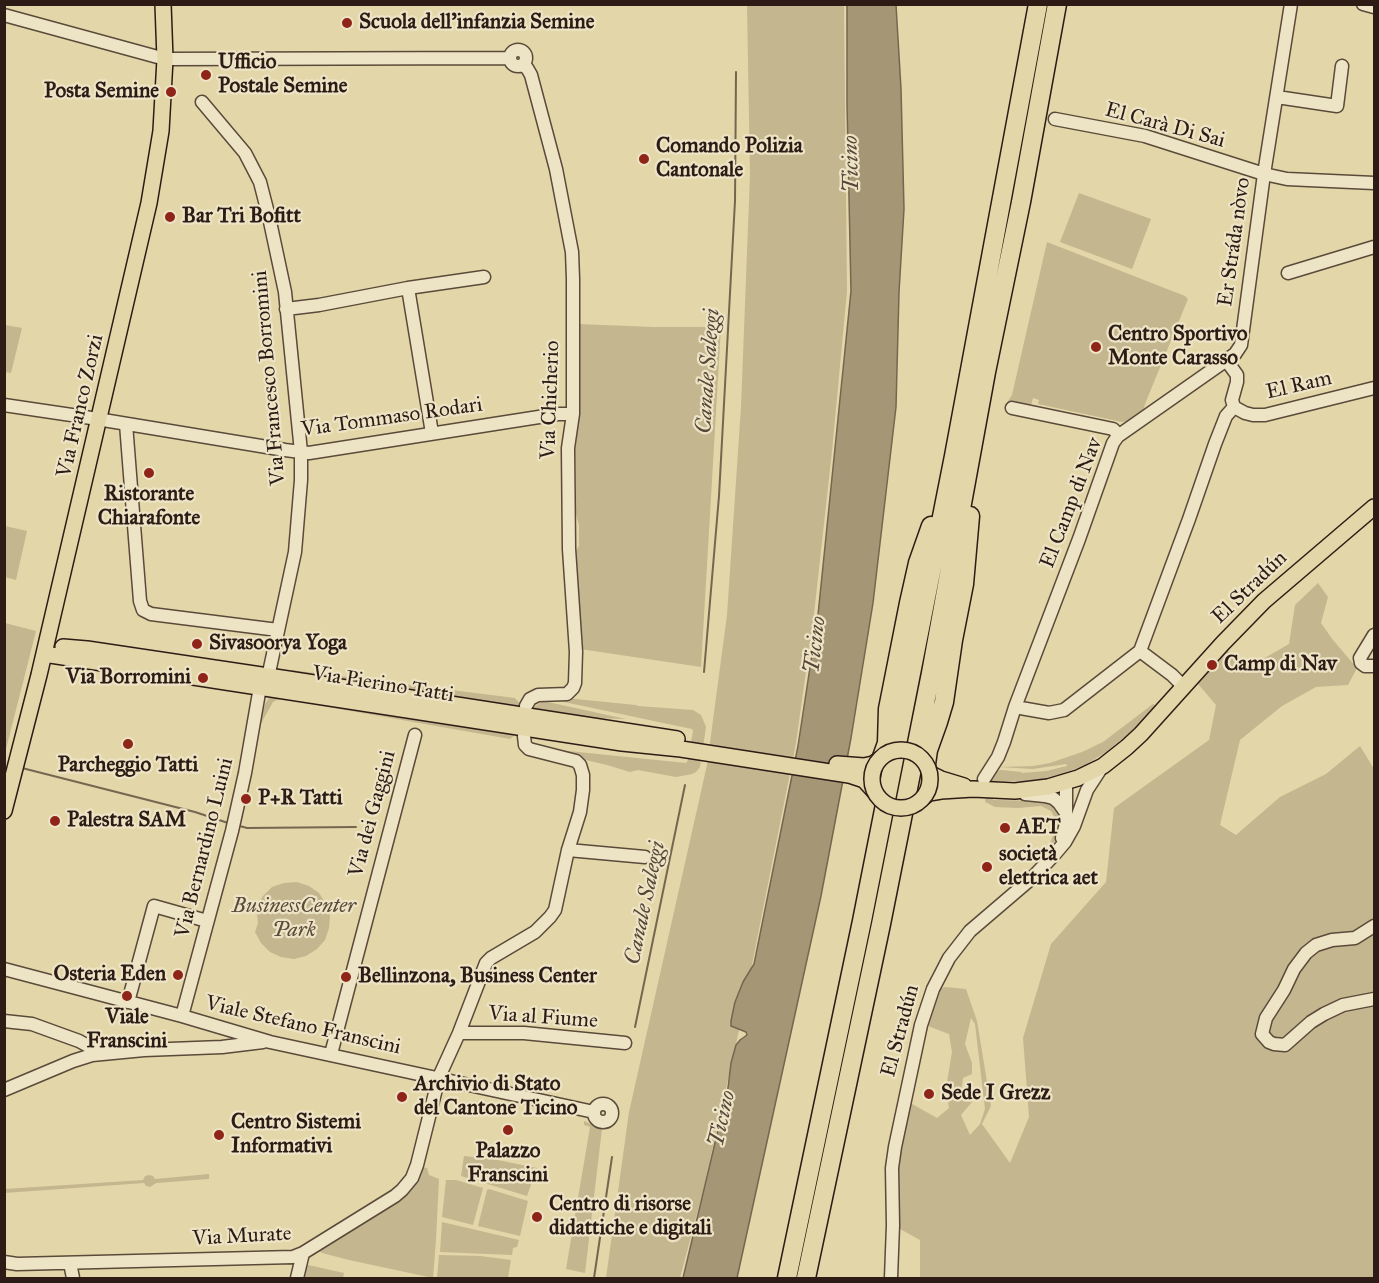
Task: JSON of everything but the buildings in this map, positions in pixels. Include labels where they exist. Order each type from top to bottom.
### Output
[{"type":"highway","points":[[787,1278],[862,921],[954,456],[1038,4]]},
{"type":"highway","points":[[806,1278],[929,684],[1057,4]]},
{"type":"highway","points":[[927,767],[928,750],[944,702],[964,584],[978,419]]},
{"type":"highway","points":[[880,758],[887,743],[888,709],[918,563],[954,456]]},
{"type":"main road","name":"Via Franco Zorzi","points":[[4,812],[52,620],[150,203],[161,131],[165,59],[163,4]]},
{"type":"main road","name":"El Stradún","points":[[979,784],[999,791],[1029,790],[1069,782],[1103,766],[1127,747],[1164,709],[1249,615],[1374,507]]},
{"type":"main road","points":[[52,620],[64,638],[87,649]]},
{"type":"main road","name":"Via Pierino Tatti","points":[[44,649],[87,649],[264,677],[622,743],[682,745]]},
{"type":"main road","name":"Via Pierino Tatti","points":[[44,649],[264,677]]},
{"type":"main road","points":[[682,745],[850,766],[868,766],[889,752],[906,750],[921,758],[931,774],[941,779],[979,784]]},
{"type":"main road","points":[[682,745],[864,780],[888,805],[897,807],[914,804],[934,792],[979,784]]},
{"type":"main road","points":[[875,792],[872,776],[874,767],[880,758]]},
{"type":"main road","points":[[921,799],[929,785],[930,777],[927,767]]},
{"type":"street","name":"Er Stráda nòvo","points":[[1226,360],[1238,352],[1241,345],[1264,174],[1291,4]]},
{"type":"street","points":[[1364,4],[1374,7]]},
{"type":"street","points":[[4,15],[165,59]]},
{"type":"street","name":"Via Chicherio","points":[[165,59],[509,58],[513,64],[527,68],[531,75],[556,169],[572,252],[573,414],[568,443],[569,549],[576,652],[575,683],[571,691],[567,694],[538,695],[530,699],[526,706]]},
{"type":"street","points":[[1277,97],[1337,105],[1342,66]]},
{"type":"street","name":"Via Francesco Borromini","points":[[202,102],[245,153],[260,182],[285,292],[301,452],[301,490],[295,552],[278,630],[264,677]]},
{"type":"street","name":"El Carà Di Sai","points":[[1055,119],[1145,136],[1264,174],[1287,179],[1374,183]]},
{"type":"street","points":[[1288,273],[1374,246]]},
{"type":"street","points":[[286,309],[319,306],[408,288],[484,277]]},
{"type":"street","points":[[408,288],[432,433]]},
{"type":"street","points":[[1015,707],[1049,713],[1064,710],[1140,651],[1215,444],[1226,416],[1234,407],[1232,400],[1237,375],[1226,360]]},
{"type":"street","name":"El Camp di Nav","points":[[979,784],[1000,752],[1080,539],[1113,443],[1119,435],[1226,360]]},
{"type":"street","name":"El Ram","points":[[1234,407],[1245,413],[1264,415],[1374,388]]},
{"type":"street","name":"Via Tommaso Rodari","points":[[4,405],[309,453],[558,414],[573,414]]},
{"type":"street","points":[[1012,408],[1113,429],[1119,435]]},
{"type":"street","points":[[126,424],[141,608],[144,612],[151,614],[278,630]]},
{"type":"street","points":[[1374,635],[1360,658],[1361,663],[1365,666],[1374,666]]},
{"type":"street","points":[[1140,651],[1184,687]]},
{"type":"street","name":"Via Bernardino Luini","points":[[182,1016],[234,826],[264,677]]},
{"type":"street","name":"Via dei Gaggini","points":[[331,1054],[415,735]]},
{"type":"street","points":[[438,1077],[459,1033],[488,959],[536,932],[552,915],[568,850],[578,823],[584,782],[580,765],[574,760],[529,749],[525,745],[524,736]]},
{"type":"street","points":[[1071,815],[1103,766]]},
{"type":"street","points":[[1069,782],[1071,815]]},
{"type":"street","points":[[999,791],[1053,798],[1071,815]]},
{"type":"street","name":"El Stradún","points":[[891,1278],[892,1174],[895,1148],[927,1005],[949,958],[970,931],[1032,878],[1054,855],[1071,815]]},
{"type":"street","points":[[568,850],[645,857]]},
{"type":"street","points":[[128,1002],[154,906],[207,921]]},
{"type":"street","points":[[1374,926],[1355,938],[1332,940],[1316,945],[1306,953],[1294,969],[1266,1018],[1262,1034],[1269,1042],[1285,1045],[1311,1022],[1324,1014],[1343,1005],[1374,999]]},
{"type":"street","name":"Viale Stefano Franscini","points":[[4,969],[270,1042],[594,1113]]},
{"type":"street","points":[[4,1021],[33,1024],[79,1041],[101,1053]]},
{"type":"street","points":[[232,1046],[238,1039],[237,1032]]},
{"type":"street","name":"Via al Fiume","points":[[459,1033],[524,1033],[625,1043]]},
{"type":"street","points":[[4,1090],[83,1057],[101,1053],[270,1042]]},
{"type":"street","name":"Via Murate","points":[[4,1268],[11,1263],[287,1257],[303,1253],[395,1196],[408,1184],[417,1165],[438,1077]]},
{"type":"street","points":[[297,1278],[303,1253]]},
{"type":"street","points":[[70,1263],[74,1278]]},
{"type":"green space","points":[[747,5],[844,5],[847,291],[814,614],[796,743],[738,1035],[703,1191],[680,1278],[606,1278],[629,1112],[707,765],[727,615],[741,407],[750,175]]},
{"type":"green space","points":[[1079,193],[1151,219],[1132,269],[1060,242]]},
{"type":"green space","name":"Centro Sportivo Monte Carasso","points":[[1047,242],[1188,299],[1143,413],[1129,421],[1122,422],[1038,404],[1039,400],[1033,398],[1030,409],[1006,404],[1012,395]]},
{"type":"green space","points":[[578,324],[721,327],[701,667],[580,649],[575,552],[579,546],[579,525],[576,514],[575,431]]},
{"type":"green space","points":[[5,325],[22,328],[11,373],[5,372]]},
{"type":"green space","points":[[5,526],[27,531],[16,580],[5,577]]},
{"type":"green space","points":[[1318,583],[1328,597],[1321,623],[1357,668],[1348,685],[1316,687],[1282,706],[1240,740],[1220,825],[1236,835],[1280,797],[1326,774],[1360,746],[1374,769],[1374,1278],[920,1278],[920,1240],[893,1225],[892,1178],[905,1100],[937,1118],[949,1108],[946,1088],[952,1052],[949,1034],[928,1026],[941,988],[966,989],[977,1021],[991,1106],[982,1124],[1010,1163],[1029,1117],[1023,1038],[1051,944],[1106,882],[1114,808],[1209,740],[1216,705],[1193,678],[1223,643],[1242,671],[1289,644],[1295,605]],"holes":[[[971,1018],[975,1024],[985,1109],[980,1124],[970,1135],[961,1115],[972,1102],[969,1095],[961,1092],[963,1078],[972,1074],[972,1063],[965,1044]]]},
{"type":"green space","points":[[4,623],[36,631],[5,753]]},
{"type":"green space","points":[[291,670],[515,698],[521,705],[520,707],[291,672]]},
{"type":"green space","points":[[274,696],[516,734],[510,739],[283,699],[273,702],[259,727],[265,704],[269,698]]},
{"type":"green space","points":[[545,696],[693,710],[701,715],[706,727],[700,767],[692,774],[676,777],[638,770],[630,772],[539,749],[686,763],[693,731],[545,698]]},
{"type":"green space","points":[[543,701],[626,719],[588,718],[534,709]]},
{"type":"green space","points":[[1153,704],[1156,706],[1133,730],[1106,752],[1085,765],[1042,779],[996,781],[993,800],[1047,801],[1057,808],[1062,819],[1057,839],[1046,854],[1057,825],[1051,811],[1041,806],[995,807],[985,802],[988,780],[994,772],[1001,770],[1022,773],[1067,766],[1066,764],[1033,769],[999,767],[1050,763],[1082,752],[1103,742]]},
{"type":"green space","name":"BusinessCenter Park","points":[[297,882],[319,893],[330,916],[325,940],[306,956],[294,959],[270,952],[255,932],[258,923],[256,907],[263,896],[272,887]]},
{"type":"green space","points":[[584,1121],[602,1129],[585,1273],[566,1269],[590,1127],[584,1125]]},
{"type":"green space","points":[[464,1156],[483,1157],[537,1168],[527,1196],[461,1176]]},
{"type":"green space","points":[[421,1167],[427,1168],[429,1175],[439,1179],[433,1278],[349,1260],[318,1250],[387,1206]]},
{"type":"green space","points":[[209,1174],[209,1179],[156,1183],[150,1187],[144,1183],[5,1193],[5,1189],[143,1180],[149,1175],[155,1179]]},
{"type":"green space","points":[[446,1180],[456,1180],[483,1188],[473,1225],[442,1217]]},
{"type":"green space","points":[[489,1189],[528,1201],[520,1236],[478,1226]]},
{"type":"green space","points":[[442,1222],[519,1240],[517,1247],[513,1248],[512,1255],[440,1252]]},
{"type":"green space","points":[[439,1255],[480,1256],[511,1260],[508,1278],[437,1278]]},
{"type":"green space","points":[[305,1266],[344,1273],[343,1278],[302,1278]]},
{"type":"water","name":"Ticino","points":[[847,5],[896,5],[901,89],[904,209],[896,407],[873,603],[851,738],[821,896],[737,1278],[683,1278],[728,1088],[731,1063],[736,1045],[747,1035],[746,1032],[731,1026],[731,1021],[743,982],[754,964],[798,746],[818,615],[851,291]]},
{"type":"waterway","name":"Canale Saleggi","points":[[704,672],[719,496],[735,201],[736,72]]},
{"type":"waterway","points":[[22,768],[195,812],[228,823]]},
{"type":"waterway","name":"Canale Saleggi","points":[[635,1027],[685,785]]},
{"type":"waterway","points":[[236,825],[247,828],[356,827]]},
{"type":"waterway","name":"Canale Saleggi","points":[[594,1278],[612,1157]]},
{"type":"place","name":"Scuola dell’infanzia Semine","points":[[347,23]]},
{"type":"place","name":"Ufficio Postale Semine","points":[[206,75]]},
{"type":"place","name":"Posta Semine","points":[[171,92]]},
{"type":"place","name":"Comando Polizia Cantonale","points":[[644,159]]},
{"type":"place","name":"Bar Tri Bofitt","points":[[170,217]]},
{"type":"place","name":"Centro Sportivo Monte Carasso","points":[[1096,347]]},
{"type":"place","name":"Ristorante Chiarafonte","points":[[149,473]]},
{"type":"place","name":"Sivasoorya Yoga","points":[[197,644]]},
{"type":"place","name":"Camp di Nav","points":[[1212,665]]},
{"type":"place","name":"Via Borromini","points":[[203,678]]},
{"type":"place","name":"Parcheggio Tatti","points":[[128,744]]},
{"type":"place","name":"P+R Tatti","points":[[246,799]]},
{"type":"place","name":"Palestra SAM","points":[[55,821]]},
{"type":"place","name":"AET","points":[[1005,828]]},
{"type":"place","name":"società elettrica aet","points":[[987,867]]},
{"type":"place","name":"Osteria Eden","points":[[178,975]]},
{"type":"place","name":"Bellinzona, Business Center","points":[[346,977]]},
{"type":"place","name":"Viale Franscini","points":[[127,996]]},
{"type":"place","name":"Sede I Grezz","points":[[929,1094]]},
{"type":"place","name":"Archivio di Stato del Cantone Ticino","points":[[402,1097]]},
{"type":"place","name":"Palazzo Franscini","points":[[508,1130]]},
{"type":"place","name":"Centro Sistemi Informativi","points":[[219,1135]]},
{"type":"place","name":"Centro di risorse didattiche e digitali","points":[[537,1217]]}]
